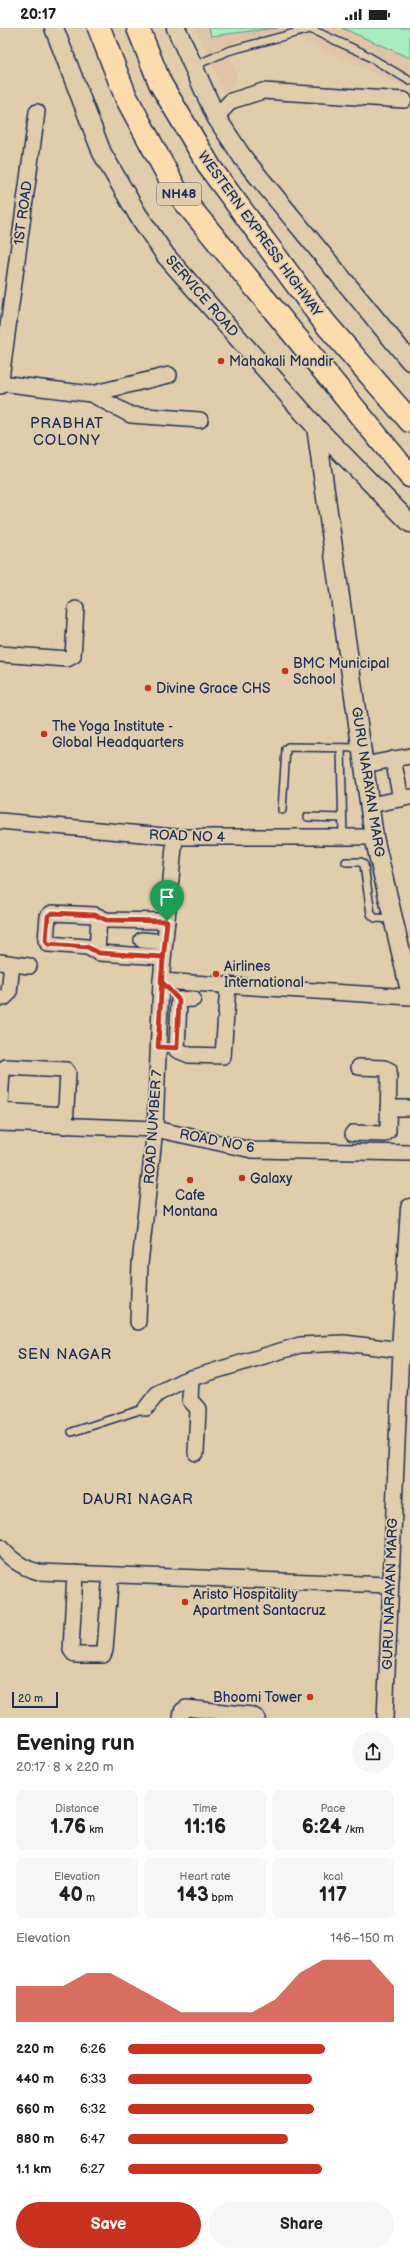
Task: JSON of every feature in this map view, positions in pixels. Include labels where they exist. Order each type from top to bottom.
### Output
[{"type":"highway","name":"NH48","points":[[99,28],[126,97],[177,192],[410,476]]},
{"type":"highway","name":"WESTERN EXPRESS HIGHWAY","points":[[138,28],[160,83],[211,169],[325,323],[410,421]]},
{"type":"street","name":"SERVICE ROAD","points":[[54,28],[102,153],[138,215],[166,256],[316,428],[410,523]]},
{"type":"street","points":[[176,28],[216,117],[248,164],[410,361]]},
{"type":"street","points":[[216,117],[231,101],[263,90],[404,100]]},
{"type":"street","name":"1ST ROAD","points":[[0,386],[37,112]]},
{"type":"street","points":[[0,383],[91,394],[169,375]]},
{"type":"street","points":[[91,394],[131,415],[200,420]]},
{"type":"street","name":"GURU NARAYAN MARG","points":[[316,428],[374,838],[387,893],[406,959],[410,991]]},
{"type":"street","points":[[0,654],[67,659],[73,656],[76,609]]},
{"type":"street","points":[[363,757],[393,759],[410,756]]},
{"type":"street","points":[[370,805],[406,798],[393,759]]},
{"type":"street","name":"ROAD NO 4","points":[[0,821],[175,838],[374,838]]},
{"type":"street","name":"ROAD NUMBER 7","points":[[138,1322],[140,1264],[155,1129],[161,981],[175,838]]},
{"type":"street","points":[[164,949],[97,952],[87,947],[48,944],[46,940],[49,914],[99,917],[106,920],[167,921]]},
{"type":"street","points":[[97,952],[99,917]]},
{"type":"street","points":[[142,940],[164,949]]},
{"type":"street","points":[[0,998],[4,998],[9,993],[6,963],[29,966]]},
{"type":"street","points":[[161,981],[410,997]]},
{"type":"street","points":[[161,981],[186,1000],[177,1048]]},
{"type":"street","points":[[158,1047],[177,1048],[177,1050],[189,1055],[223,1056],[228,986]]},
{"type":"street","points":[[0,1103],[2,1072],[6,1067],[63,1069],[68,1073],[65,1120],[0,1111]]},
{"type":"street","points":[[352,1152],[353,1128],[387,1133],[389,1070],[384,1068],[359,1067]]},
{"type":"street","points":[[388,1108],[410,1108]]},
{"type":"street","name":"ROAD NO 6","points":[[0,1123],[65,1120],[155,1129],[252,1150],[410,1153]]},
{"type":"street","name":"GURU NARAYAN MARG","points":[[385,1718],[390,1586],[406,1351],[410,1208]]},
{"type":"street","points":[[146,1408],[157,1394],[191,1378],[300,1345],[344,1343],[406,1351]]},
{"type":"street","points":[[191,1378],[190,1400],[198,1410],[196,1453]]},
{"type":"street","points":[[0,1547],[14,1562],[26,1569],[39,1572],[390,1586]]},
{"type":"street","points":[[75,1574],[71,1650],[75,1655],[103,1655],[106,1650],[110,1586]]},
{"type":"street","points":[[181,1718],[182,1711],[186,1708],[252,1715],[257,1718]]},
{"type":"lane","points":[[193,66],[228,51],[309,28],[361,52],[410,81]]},
{"type":"lane","points":[[282,810],[286,749],[288,747],[342,748],[363,757]]},
{"type":"lane","points":[[342,748],[343,838]]},
{"type":"lane","points":[[308,817],[342,818]]},
{"type":"lane","points":[[346,862],[363,863],[371,914],[375,918],[394,919]]},
{"type":"lane","points":[[368,893],[387,893]]},
{"type":"lane","points":[[72,1432],[146,1408]]},
{"type":"shaded area","points":[[195,28],[410,28],[410,89],[297,38],[228,53],[238,79],[225,94]]},
{"type":"green space","points":[[209,28],[277,28],[211,36]]},
{"type":"green space","points":[[342,28],[410,28],[410,58]]},
{"type":"place","name":"Mahakali Mandir","points":[[221,361]]},
{"type":"place","name":"BMC Municipal School","points":[[285,671]]},
{"type":"place","name":"Divine Grace CHS","points":[[148,688]]},
{"type":"place","name":"The Yoga Institute - Global Headquarters","points":[[44,734]]},
{"type":"place","name":"Airlines International","points":[[216,974]]},
{"type":"place","name":"Galaxy","points":[[242,1178]]},
{"type":"place","name":"Cafe Montana","points":[[190,1180]]},
{"type":"place","name":"Aristo Hospitality Apartment Santacruz","points":[[185,1602]]},
{"type":"place","name":"Bhoomi Tower","points":[[310,1697]]},
{"type":"district","name":"PRABHAT COLONY","points":[[67,432]]},
{"type":"district","name":"SEN NAGAR","points":[[65,1354]]},
{"type":"district","name":"DAURI NAGAR","points":[[138,1499]]},
{"type":"route","points":[[167,921],[106,920],[95,915],[52,913],[48,916],[46,942],[48,944],[92,948],[99,953],[163,957],[161,981],[158,1047],[177,1048],[179,1000],[161,981],[167,921]]}]
